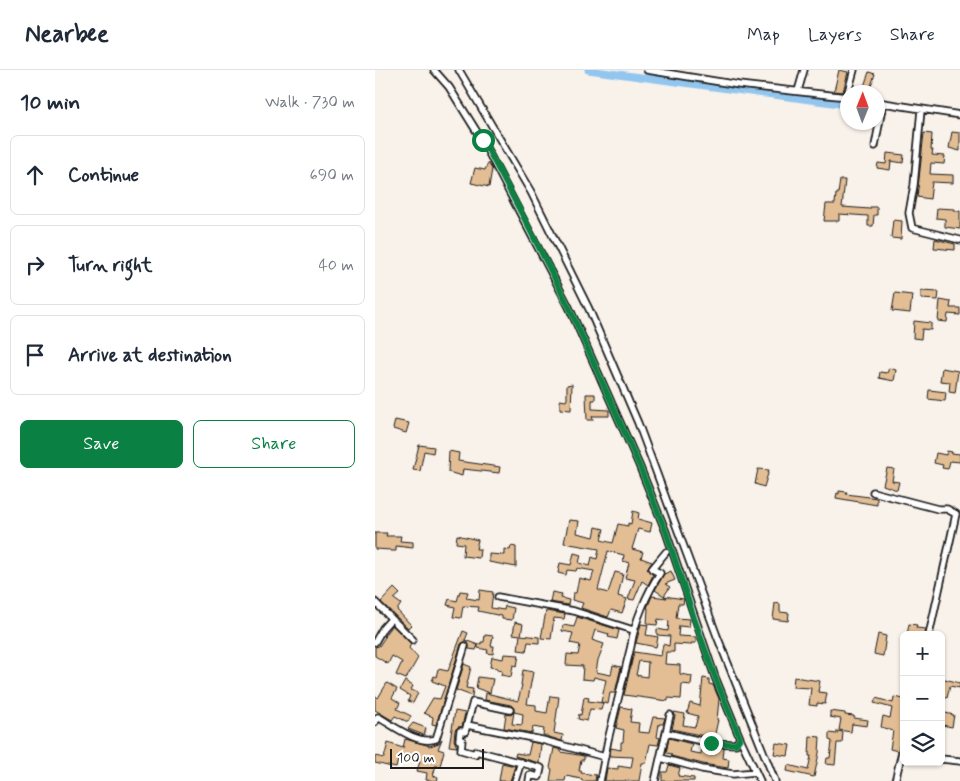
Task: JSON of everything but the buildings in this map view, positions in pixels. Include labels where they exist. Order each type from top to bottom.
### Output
[{"type":"street","points":[[434,70],[449,88],[483,140],[569,307],[639,465],[666,532],[715,677],[760,781]]},
{"type":"street","points":[[459,70],[531,192],[589,309],[638,423],[714,627],[775,781]]},
{"type":"street","points":[[647,70],[680,73],[739,85],[840,95]]},
{"type":"street","points":[[798,91],[804,70]]},
{"type":"street","points":[[851,85],[854,70]]},
{"type":"street","points":[[885,103],[960,115]]},
{"type":"street","points":[[921,110],[914,185],[909,213],[912,228],[960,240]]},
{"type":"street","points":[[875,146],[877,130]]},
{"type":"street","points":[[873,492],[947,510],[956,514],[930,631]]},
{"type":"street","points":[[600,781],[633,630],[650,588],[660,573],[652,569],[667,552]]},
{"type":"street","points":[[498,597],[574,611],[633,630]]},
{"type":"street","points":[[375,602],[413,640]]},
{"type":"street","points":[[375,642],[391,619]]},
{"type":"street","points":[[375,722],[378,717],[416,738],[437,739],[465,646]]},
{"type":"street","points":[[510,710],[473,702],[465,732],[460,731],[459,740],[462,740],[461,750],[475,754],[475,751],[541,768],[539,776],[530,775],[529,781]]},
{"type":"street","points":[[655,781],[670,715]]},
{"type":"street","points":[[467,725],[542,740],[605,757]]},
{"type":"street","points":[[667,732],[725,745],[736,744],[740,738]]},
{"type":"street","points":[[661,758],[733,774],[756,772]]},
{"type":"street","points":[[945,759],[960,761]]},
{"type":"street","points":[[515,781],[521,762]]},
{"type":"street","points":[[895,781],[900,764]]},
{"type":"waterway","points":[[588,70],[840,104]]},
{"type":"route","points":[[483,140],[569,307],[639,465],[666,532],[715,677],[740,738],[736,744],[711,743]]}]
